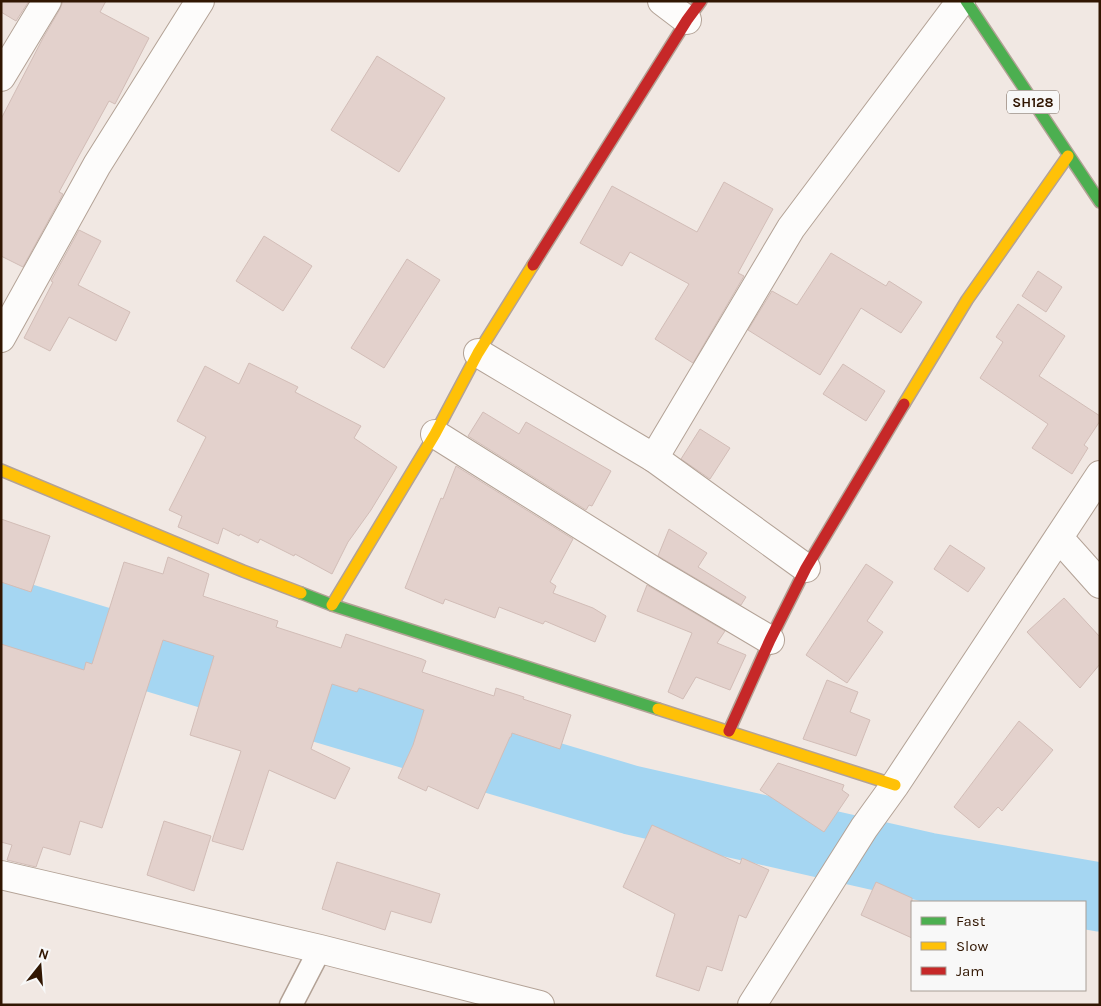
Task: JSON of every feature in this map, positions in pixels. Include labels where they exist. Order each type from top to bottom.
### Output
[{"type":"street","points":[[1,77],[47,1]]},
{"type":"street","points":[[1,338],[97,165],[200,1]]},
{"type":"street","points":[[332,605],[435,434],[478,353],[694,10],[662,1]]},
{"type":"street","points":[[654,458],[791,228],[961,1]]},
{"type":"street","name":"SH128","points":[[966,1],[1100,202]]},
{"type":"street","points":[[729,730],[770,640],[806,568],[968,300],[1068,156]]},
{"type":"street","points":[[478,353],[654,458],[806,568]]},
{"type":"street","points":[[435,434],[657,573],[770,640]]},
{"type":"street","points":[[1,470],[243,571],[332,605],[729,730],[894,785]]},
{"type":"street","points":[[752,1005],[864,828],[1100,475]]},
{"type":"street","points":[[1058,538],[1100,584]]},
{"type":"street","points":[[1,875],[320,950],[540,1005]]},
{"type":"lane","points":[[291,1005],[320,950]]},
{"type":"building","points":[[1,1],[29,1],[16,21],[1,12]]},
{"type":"building","points":[[63,1],[106,1],[100,12],[149,38],[115,104],[109,101],[59,192],[63,194],[23,267],[1,256],[1,119]]},
{"type":"building","points":[[377,56],[445,98],[399,172],[331,130]]},
{"type":"building","points":[[724,182],[773,209],[738,273],[744,276],[693,363],[655,339],[689,284],[630,252],[622,266],[580,243],[612,186],[697,232]]},
{"type":"building","points":[[79,230],[101,241],[78,285],[130,312],[116,341],[69,317],[50,351],[24,338],[53,282],[51,281]]},
{"type":"building","points":[[264,236],[312,266],[283,311],[236,281]]},
{"type":"building","points":[[831,253],[886,286],[889,281],[922,302],[901,333],[861,308],[820,375],[748,330],[772,291],[797,305]]},
{"type":"building","points":[[407,259],[440,280],[384,368],[351,348]]},
{"type":"building","points":[[1038,271],[1062,287],[1046,312],[1022,296]]},
{"type":"building","points":[[1018,304],[1065,336],[1039,376],[1100,416],[1100,421],[1084,445],[1088,448],[1072,474],[1032,448],[1048,424],[980,378],[1003,342],[996,337]]},
{"type":"building","points":[[249,363],[298,387],[295,392],[361,426],[354,438],[397,467],[371,510],[348,542],[332,574],[295,554],[294,556],[260,539],[258,543],[223,528],[218,544],[178,527],[182,516],[169,510],[206,437],[177,421],[205,366],[239,384]]},
{"type":"building","points":[[843,364],[885,391],[866,421],[823,394]]},
{"type":"building","points":[[483,412],[519,434],[526,422],[611,471],[592,506],[589,505],[586,510],[468,436]]},
{"type":"building","points":[[700,429],[730,448],[710,479],[681,459]]},
{"type":"building","points":[[456,466],[573,539],[550,582],[556,586],[553,593],[593,608],[606,616],[595,642],[545,621],[543,624],[499,607],[495,618],[445,599],[443,604],[405,588]]},
{"type":"building","points":[[1,519],[50,536],[31,592],[1,582]]},
{"type":"building","points":[[669,529],[707,553],[698,567],[746,597],[741,605],[658,556]]},
{"type":"building","points":[[950,545],[985,568],[968,592],[934,569]]},
{"type":"building","points":[[168,557],[209,574],[203,596],[278,621],[276,627],[341,648],[346,634],[426,661],[422,672],[494,696],[496,688],[571,715],[560,749],[512,733],[478,809],[428,786],[426,791],[398,778],[413,745],[424,710],[359,688],[357,692],[332,684],[311,749],[350,768],[335,799],[269,770],[243,850],[212,841],[241,751],[190,735],[214,656],[163,640],[102,828],[80,821],[70,855],[43,847],[36,867],[7,860],[12,845],[1,842],[1,644],[84,670],[86,662],[92,664],[124,562],[163,574]]},
{"type":"building","points":[[866,564],[893,582],[867,621],[883,632],[847,683],[806,655]]},
{"type":"building","points":[[647,585],[725,631],[717,643],[746,655],[730,690],[696,677],[683,699],[668,692],[692,633],[637,611]]},
{"type":"building","points":[[1064,598],[1100,637],[1100,664],[1080,688],[1027,632]]},
{"type":"building","points":[[827,680],[858,692],[850,712],[870,720],[856,756],[803,739]]},
{"type":"building","points":[[1019,721],[1053,750],[1002,811],[998,807],[979,828],[954,807]]},
{"type":"building","points":[[778,763],[844,785],[842,790],[849,795],[824,832],[760,790]]},
{"type":"building","points":[[164,821],[211,836],[194,891],[147,875]]},
{"type":"building","points":[[652,825],[740,864],[742,858],[769,870],[746,918],[739,915],[722,971],[707,966],[699,991],[656,976],[675,914],[623,887]]},
{"type":"building","points":[[337,862],[440,894],[431,923],[391,911],[385,930],[322,909]]},
{"type":"building","points":[[876,882],[912,898],[911,938],[861,915]]},
{"type":"waterway","points":[[1,611],[631,800],[927,867],[1100,897]]},
{"type":"traffic: fast","points":[[966,1],[1100,202]]},
{"type":"traffic: fast","points":[[301,593],[332,605],[658,709]]},
{"type":"traffic: slow","points":[[904,404],[967,300],[1068,156]]},
{"type":"traffic: slow","points":[[332,605],[435,434],[478,353],[533,265]]},
{"type":"traffic: slow","points":[[1,470],[243,571],[301,593]]},
{"type":"traffic: slow","points":[[658,709],[895,785]]},
{"type":"traffic: jam","points":[[533,265],[687,20],[701,1]]},
{"type":"traffic: jam","points":[[729,731],[770,640],[806,568],[904,404]]}]
